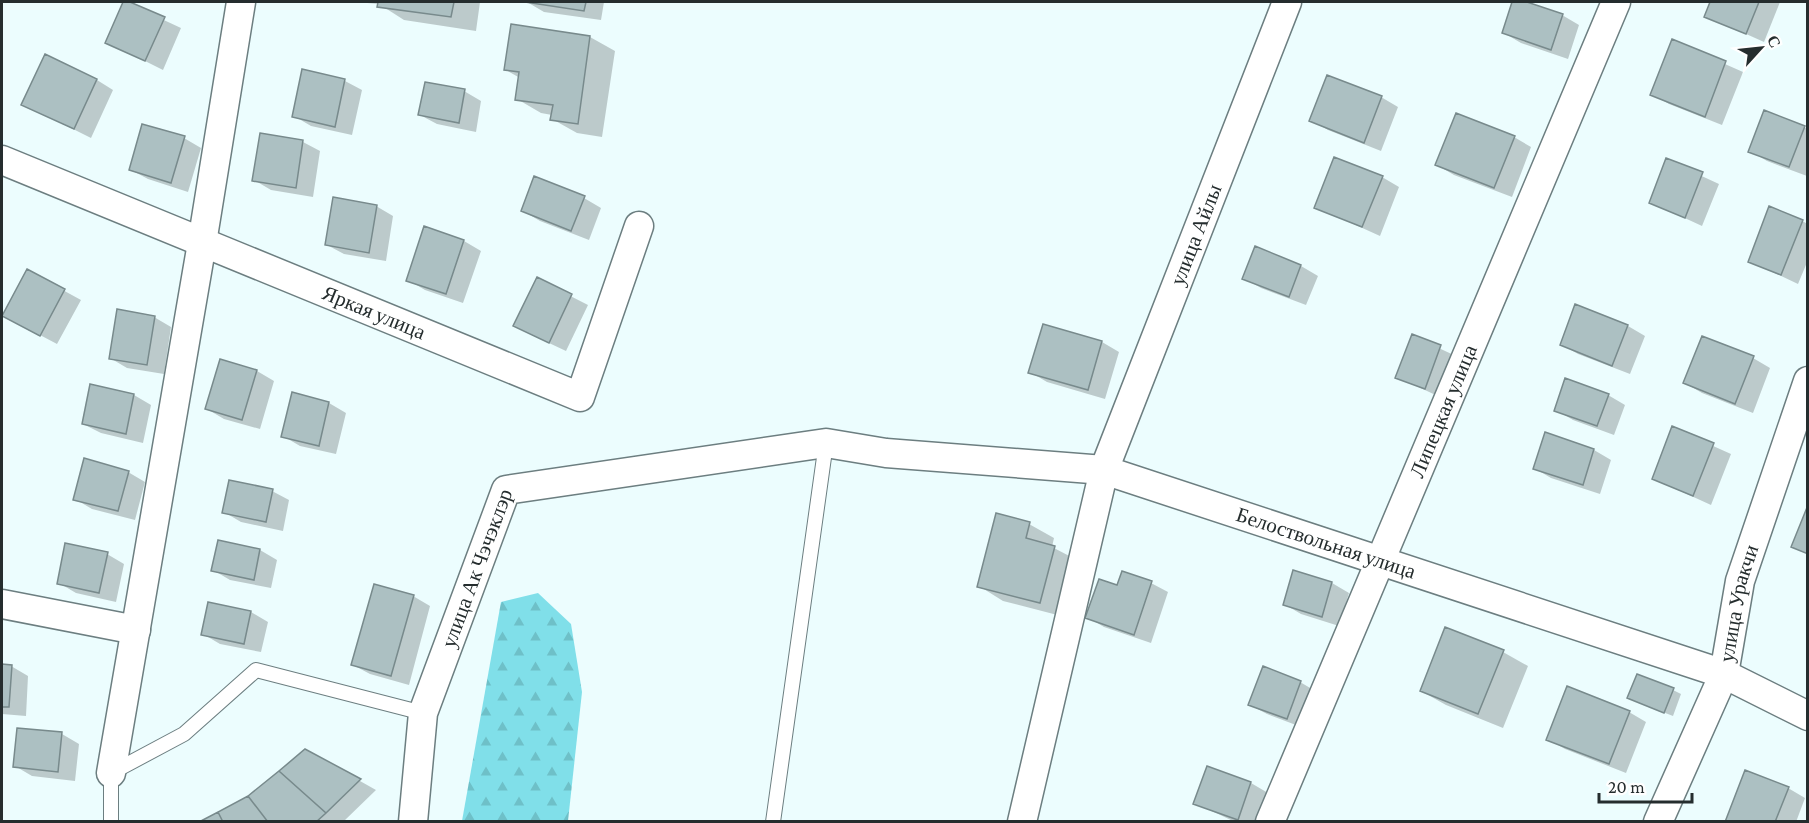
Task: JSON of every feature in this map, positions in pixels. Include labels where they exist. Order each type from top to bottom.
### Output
[{"type":"street","points":[[111,773],[241,2]]},
{"type":"street","name":"улица Айлы","points":[[1022,822],[1104,470],[1287,2]]},
{"type":"street","name":"Липецкая улица","points":[[1270,822],[1616,2]]},
{"type":"street","name":"Яркая улица","points":[[2,160],[580,396],[639,226]]},
{"type":"street","name":"улица Уракчи","points":[[1658,822],[1724,675],[1740,581],[1808,381]]},
{"type":"street","name":"Белоствольная улица","points":[[826,443],[886,453],[1104,470],[1724,675],[1808,716]]},
{"type":"street","name":"улица Ак Чэчэклэр","points":[[413,822],[423,713],[506,490],[826,443]]},
{"type":"street","points":[[2,604],[136,630]]},
{"type":"lane","points":[[773,822],[826,443]]},
{"type":"lane","points":[[111,822],[111,773],[184,734],[256,670],[423,713]]},
{"type":"green space","points":[[538,593],[571,624],[582,692],[568,821],[462,821],[501,602]]},
{"type":"building","points":[[123,2],[130,2],[165,17],[145,61],[105,43]]},
{"type":"building","points":[[378,2],[454,2],[451,17],[377,7]]},
{"type":"building","points":[[525,2],[586,2],[584,11]]},
{"type":"building","points":[[1512,2],[1527,2],[1563,14],[1551,50],[1502,33]]},
{"type":"building","points":[[1710,2],[1759,2],[1746,34],[1704,17]]},
{"type":"building","points":[[511,24],[590,36],[578,124],[550,120],[553,105],[515,100],[519,72],[504,70]]},
{"type":"building","points":[[1672,39],[1726,61],[1705,117],[1650,95]]},
{"type":"building","points":[[45,54],[97,79],[74,129],[21,105]]},
{"type":"building","points":[[302,69],[345,79],[335,127],[292,117]]},
{"type":"building","points":[[1327,75],[1382,96],[1364,143],[1309,121]]},
{"type":"building","points":[[425,82],[465,89],[459,123],[418,115]]},
{"type":"building","points":[[1764,110],[1805,126],[1789,167],[1748,152]]},
{"type":"building","points":[[1456,113],[1515,136],[1494,188],[1435,165]]},
{"type":"building","points":[[142,124],[185,136],[171,183],[129,170]]},
{"type":"building","points":[[260,133],[303,140],[296,188],[252,181]]},
{"type":"building","points":[[1334,157],[1383,176],[1362,227],[1314,208]]},
{"type":"building","points":[[1666,158],[1703,172],[1685,218],[1649,203]]},
{"type":"building","points":[[534,176],[585,196],[571,231],[521,211]]},
{"type":"building","points":[[333,197],[377,205],[369,253],[325,245]]},
{"type":"building","points":[[1769,206],[1803,220],[1781,275],[1748,262]]},
{"type":"building","points":[[424,226],[464,240],[446,294],[406,281]]},
{"type":"building","points":[[1255,246],[1301,265],[1289,297],[1242,279]]},
{"type":"building","points":[[27,269],[65,289],[40,336],[2,316]]},
{"type":"building","points":[[537,277],[572,294],[549,343],[513,326]]},
{"type":"building","points":[[1575,304],[1628,325],[1612,366],[1560,345]]},
{"type":"building","points":[[117,309],[155,316],[147,365],[109,359]]},
{"type":"building","points":[[1043,324],[1102,341],[1088,390],[1028,373]]},
{"type":"building","points":[[1412,334],[1441,345],[1425,389],[1395,378]]},
{"type":"building","points":[[1702,336],[1754,356],[1735,404],[1683,383]]},
{"type":"building","points":[[220,359],[257,370],[242,420],[205,409]]},
{"type":"building","points":[[1565,378],[1609,394],[1597,426],[1554,411]]},
{"type":"building","points":[[90,384],[134,394],[126,434],[82,424]]},
{"type":"building","points":[[292,392],[329,402],[319,446],[281,437]]},
{"type":"building","points":[[1672,426],[1714,443],[1693,496],[1652,479]]},
{"type":"building","points":[[1545,432],[1594,449],[1583,485],[1533,469]]},
{"type":"building","points":[[84,458],[129,471],[118,511],[73,500]]},
{"type":"building","points":[[229,480],[273,489],[266,522],[222,513]]},
{"type":"building","points":[[1808,505],[1808,554],[1791,547]]},
{"type":"building","points":[[996,513],[1030,522],[1026,538],[1055,546],[1040,603],[977,587]]},
{"type":"building","points":[[218,540],[260,549],[254,580],[211,571]]},
{"type":"building","points":[[65,543],[108,552],[99,593],[57,584]]},
{"type":"building","points":[[1293,570],[1332,582],[1322,617],[1283,605]]},
{"type":"building","points":[[1122,571],[1152,581],[1134,635],[1085,618],[1099,579],[1117,585]]},
{"type":"building","points":[[374,584],[414,595],[391,676],[351,665]]},
{"type":"building","points":[[208,602],[251,611],[244,644],[201,635]]},
{"type":"building","points":[[1445,627],[1504,650],[1478,714],[1420,691]]},
{"type":"building","points":[[2,664],[12,665],[9,707],[2,707]]},
{"type":"building","points":[[1263,666],[1301,681],[1287,719],[1248,705]]},
{"type":"building","points":[[1637,674],[1674,688],[1664,713],[1627,698]]},
{"type":"building","points":[[1567,686],[1630,711],[1609,764],[1546,740]]},
{"type":"building","points":[[17,728],[62,732],[58,772],[13,767]]},
{"type":"building","points":[[305,749],[361,779],[326,813],[279,771]]},
{"type":"building","points":[[1207,766],[1251,782],[1238,820],[1193,804]]},
{"type":"building","points":[[1745,770],[1789,787],[1775,822],[1725,822]]},
{"type":"building","points":[[279,771],[326,813],[316,822],[268,822],[248,796]]},
{"type":"building","points":[[248,796],[268,822],[223,822],[218,812]]},
{"type":"building","points":[[218,812],[223,822],[199,822]]}]
